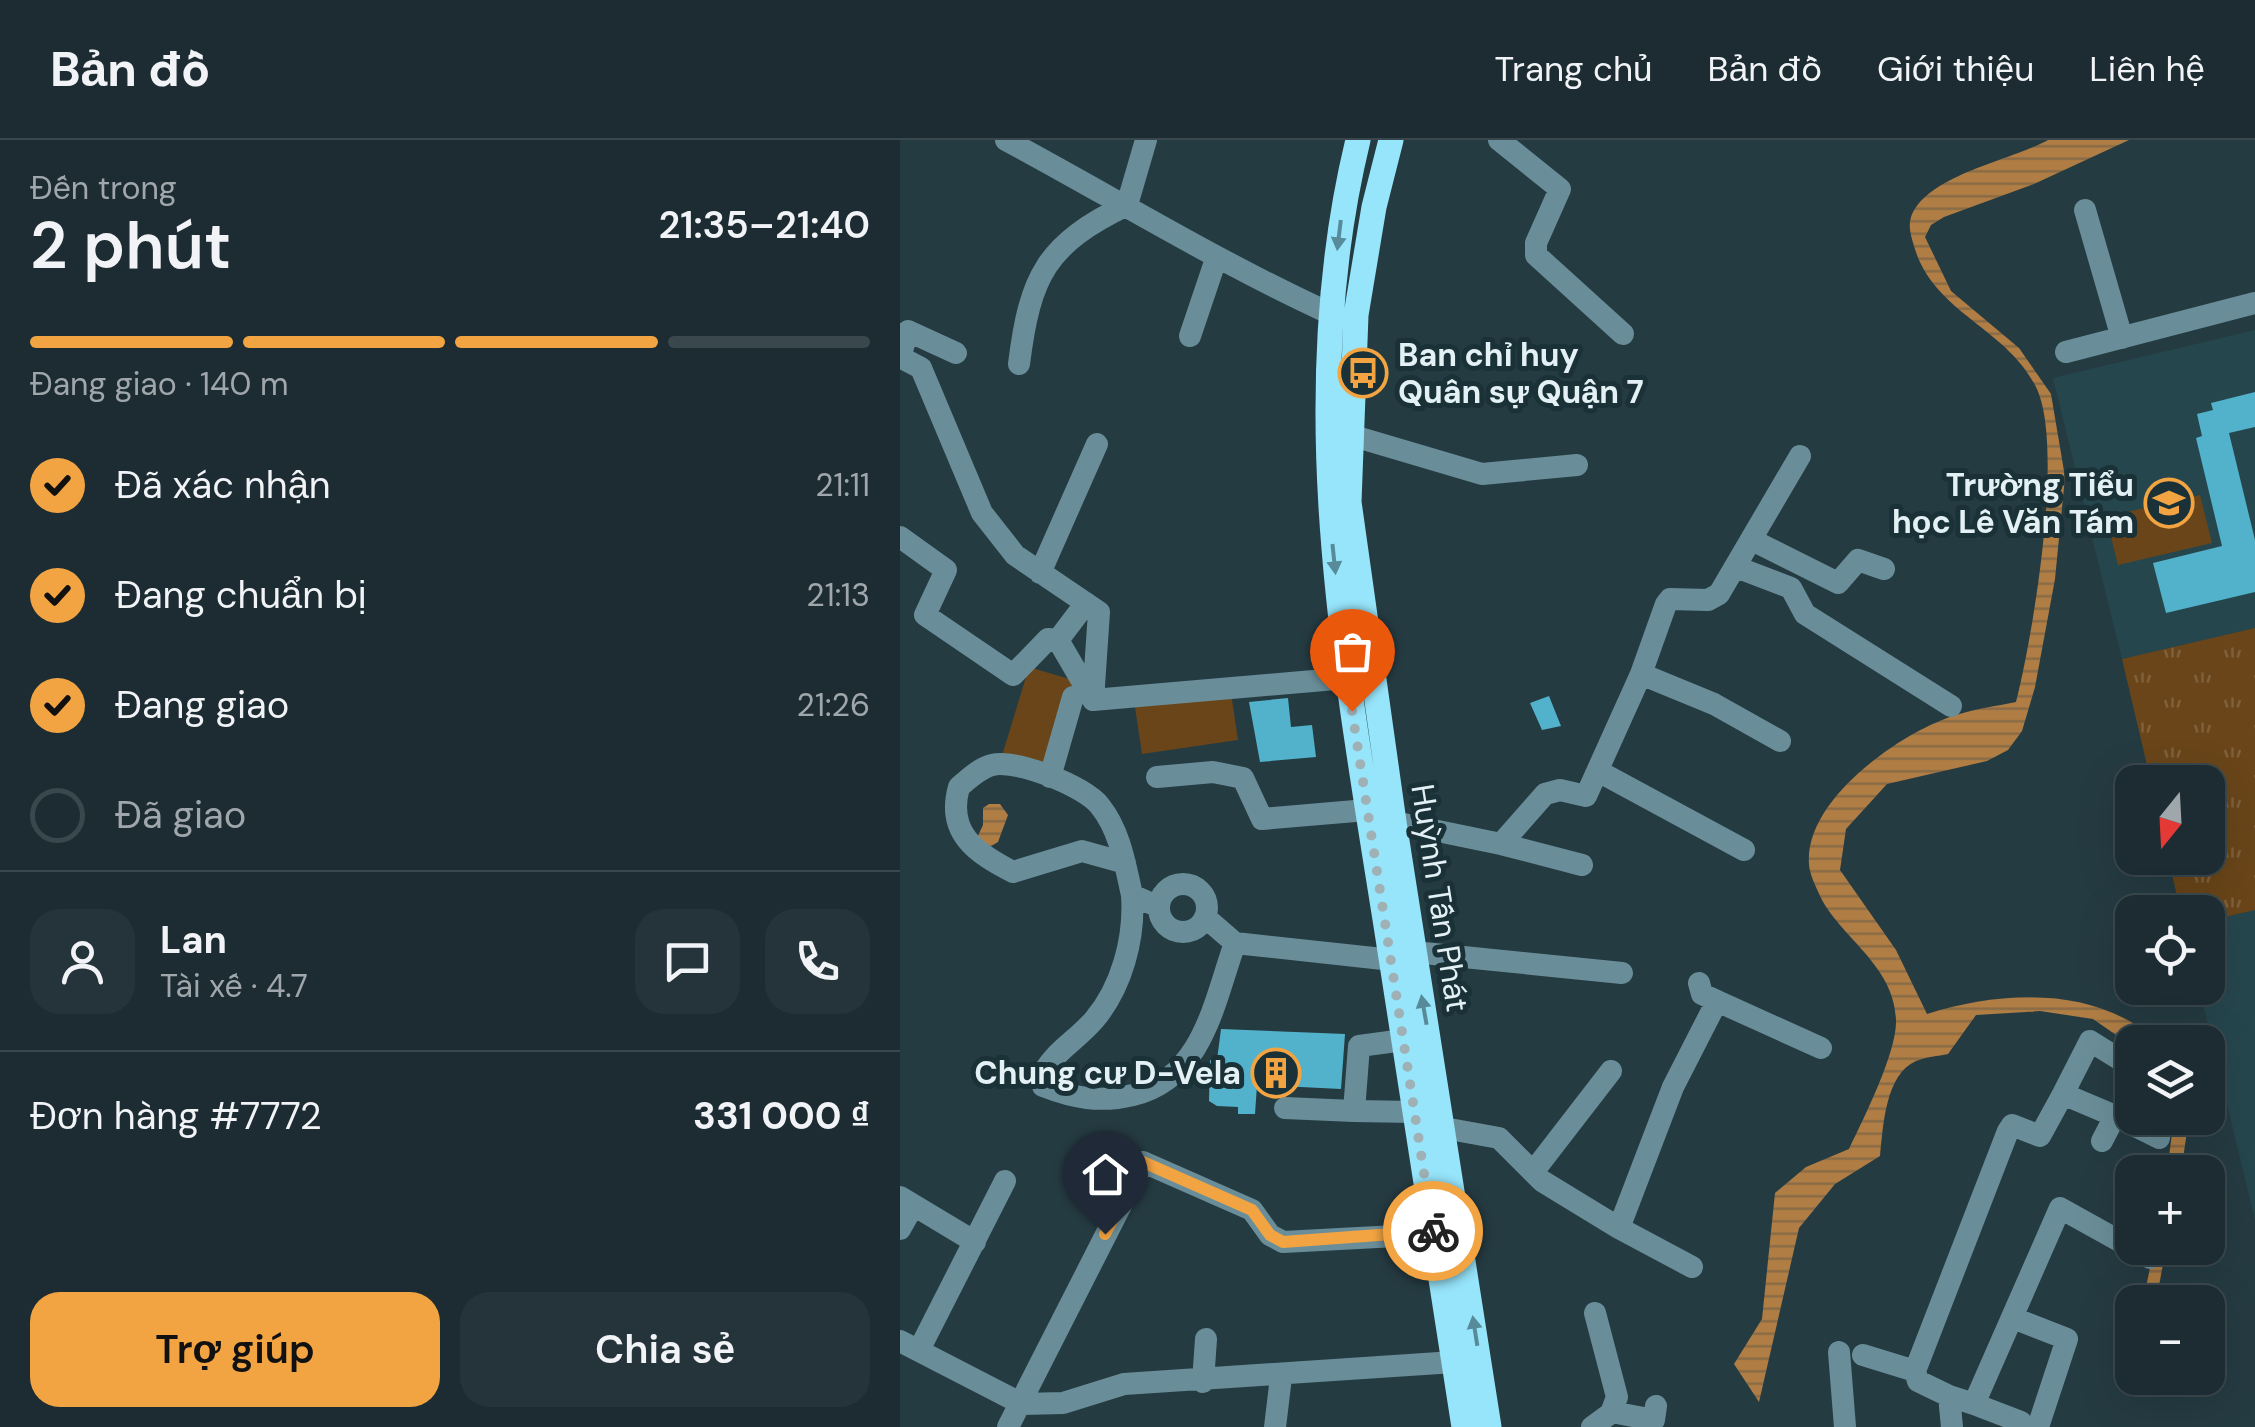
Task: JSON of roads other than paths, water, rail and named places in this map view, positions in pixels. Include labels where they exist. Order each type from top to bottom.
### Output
[{"type":"main road","name":"Huỳnh Tấn Phát","points":[[1358,140],[1344,199],[1329,313],[1327,488],[1347,678],[1384,812]]},
{"type":"main road","name":"Huỳnh Tấn Phát","points":[[1391,140],[1374,207],[1356,316],[1349,502],[1374,676],[1384,812],[1403,956],[1444,1128],[1454,1362],[1464,1427]]},
{"type":"main road","points":[[1347,678],[1374,676]]},
{"type":"main road","name":"Huỳnh Tấn Phát","points":[[1403,956],[1404,1040],[1415,1112],[1447,1231],[1490,1427]]},
{"type":"street","points":[[1006,140],[1035,147],[1216,259],[1329,313]]},
{"type":"street","points":[[1019,364],[1024,322],[1039,277],[1077,230],[1127,204],[1146,140]]},
{"type":"street","points":[[1499,140],[1560,189],[1536,243],[1536,255],[1623,334]]},
{"type":"street","points":[[2086,210],[2122,338]]},
{"type":"street","points":[[1190,336],[1216,259]]},
{"type":"street","points":[[2066,352],[2255,303]]},
{"type":"street","points":[[956,353],[908,331],[900,356],[921,368],[982,513],[1015,555],[1086,602],[1100,617],[1083,699],[1050,778]]},
{"type":"street","points":[[1350,434],[1482,474],[1577,466]]},
{"type":"street","points":[[1040,572],[1097,444]]},
{"type":"street","points":[[1501,844],[1545,794],[1560,790],[1586,796],[1670,599],[1713,599],[1736,567],[1800,456]]},
{"type":"street","points":[[900,537],[946,570],[925,615],[1012,675],[1048,639],[1058,640]]},
{"type":"street","points":[[1752,540],[1838,583],[1858,560],[1884,569]]},
{"type":"street","points":[[1736,567],[1791,588],[1805,614],[1951,706]]},
{"type":"street","points":[[1058,640],[1086,602]]},
{"type":"street","points":[[1058,640],[1083,699]]},
{"type":"street","points":[[1641,674],[1714,704],[1780,741]]},
{"type":"street","points":[[1083,699],[1347,678]]},
{"type":"street","points":[[1125,862],[1082,852],[1013,872],[982,856],[963,838],[955,823],[960,787],[989,765],[1002,764],[1073,784],[1102,808],[1125,862],[1134,922],[1113,991],[1092,1022],[1051,1056],[1040,1078],[1043,1086],[1105,1102],[1142,1092],[1177,1075],[1197,1049],[1235,943]]},
{"type":"street","points":[[1157,776],[1213,772],[1242,778],[1262,819],[1384,812],[1582,865]]},
{"type":"street","points":[[1598,772],[1744,850]]},
{"type":"street","points":[[1189,886],[1205,900],[1205,917],[1194,930],[1177,932],[1164,922],[1159,906],[1166,892],[1189,886]]},
{"type":"street","points":[[1132,895],[1159,906]]},
{"type":"street","points":[[1205,917],[1235,943],[1622,973]]},
{"type":"street","points":[[1699,983],[1702,994],[1820,1048]]},
{"type":"street","points":[[1619,1228],[1672,1087],[1717,1001]]},
{"type":"street","points":[[1354,1111],[1359,1046],[1404,1040]]},
{"type":"street","points":[[2013,1318],[2067,1340],[2029,1424],[1918,1381],[1914,1371],[2008,1131],[2012,1125],[2040,1136],[2090,1041],[2115,1056]]},
{"type":"street","points":[[1533,1172],[1611,1071]]},
{"type":"street","points":[[2063,1094],[2159,1138]]},
{"type":"street","points":[[1285,1108],[1415,1112]]},
{"type":"street","points":[[2102,1141],[2114,1116]]},
{"type":"street","points":[[1444,1128],[1499,1138],[1533,1172],[1586,1212],[1692,1266]]},
{"type":"street","points":[[1008,1427],[1143,1162],[1252,1210],[1270,1235],[1283,1242],[1447,1231]]},
{"type":"street","points":[[1005,1181],[975,1242],[910,1345],[1022,1404],[1063,1402],[1124,1384],[1281,1377],[1454,1362]]},
{"type":"street","points":[[900,1229],[907,1202],[975,1242]]},
{"type":"street","points":[[1974,1404],[2060,1208],[2115,1239]]},
{"type":"street","points":[[1592,1427],[1612,1412],[1617,1396],[1596,1313]]},
{"type":"street","points":[[1202,1382],[1206,1339]]},
{"type":"street","points":[[1846,1427],[1851,1353],[1914,1371]]},
{"type":"street","points":[[1275,1427],[1281,1377]]},
{"type":"street","points":[[1949,1396],[1952,1427]]},
{"type":"street","points":[[1063,1402],[1068,1427]]},
{"type":"street","points":[[1612,1412],[1654,1420],[1656,1406]]},
{"type":"place","name":"Ban chỉ huy Quân sự Quận 7","points":[[1363,373]]},
{"type":"place","name":"Trường Tiểu học Lê Văn Tám","points":[[2169,503]]},
{"type":"place","name":"Chung cư D-Vela","points":[[1276,1073]]}]
